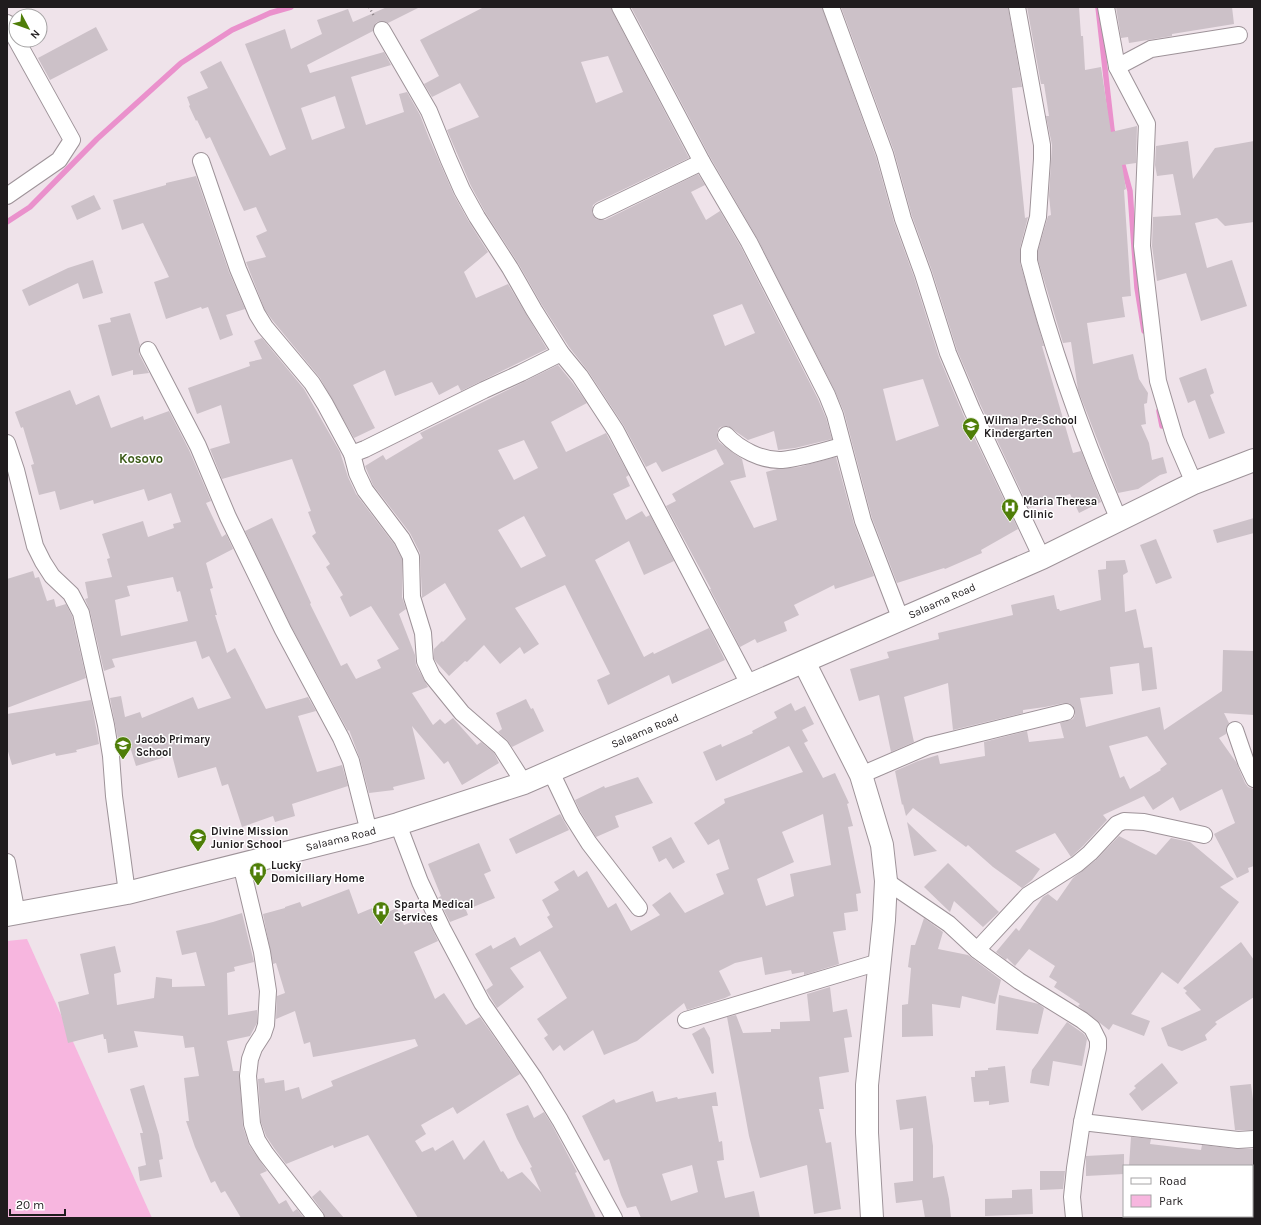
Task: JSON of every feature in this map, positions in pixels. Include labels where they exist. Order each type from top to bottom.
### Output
[{"type":"main road","name":"Salaama Road","points":[[12,915],[127,893],[369,832],[524,783],[1042,558],[1194,483],[1254,460]]},
{"type":"main road","points":[[804,662],[861,775],[882,845],[886,881],[884,920],[867,1084],[867,1133],[872,1218]]},
{"type":"street","points":[[620,7],[702,162],[749,242],[828,395],[835,415],[862,521],[900,620]]},
{"type":"street","points":[[831,7],[885,154],[903,219],[923,274],[948,353],[985,438],[1042,558]]},
{"type":"street","points":[[1017,7],[1042,145],[1038,217],[1029,250],[1029,261],[1061,370],[1075,411],[1092,457],[1119,520]]},
{"type":"street","points":[[1106,7],[1117,67],[1147,124],[1142,246],[1158,381],[1175,439],[1194,483]]},
{"type":"street","points":[[7,22],[72,140],[59,160],[7,196]]},
{"type":"street","points":[[382,30],[428,111],[462,190],[477,217],[510,268],[534,310],[616,431],[750,686]]},
{"type":"street","points":[[1117,67],[1151,49],[1240,35]]},
{"type":"street","points":[[201,161],[238,269],[257,314],[265,327],[312,383],[352,454],[357,473],[365,490],[402,539],[411,556],[412,597],[423,633],[424,661],[432,676],[462,713],[501,747],[524,783]]},
{"type":"street","points":[[601,211],[702,162]]},
{"type":"street","points":[[148,350],[198,446],[228,517],[283,630],[341,738],[350,761],[369,832]]},
{"type":"street","points":[[352,454],[562,353]]},
{"type":"street","points":[[726,435],[734,443],[750,453],[781,460],[842,446]]},
{"type":"street","points":[[7,443],[16,470],[35,546],[52,576],[70,594],[82,613],[106,725],[111,756],[114,796],[127,893]]},
{"type":"street","points":[[861,775],[928,746],[1066,712]]},
{"type":"street","points":[[1235,730],[1246,762],[1254,779]]},
{"type":"street","points":[[551,772],[572,816],[589,843],[639,908]]},
{"type":"street","points":[[977,950],[1028,895],[1090,853],[1117,824],[1124,820],[1144,822],[1204,835]]},
{"type":"street","points":[[398,824],[420,882],[456,956],[482,1003],[553,1108],[614,1218]]},
{"type":"street","points":[[7,862],[12,915]]},
{"type":"street","points":[[241,864],[262,952],[268,990],[266,1025],[250,1059],[248,1076],[252,1124],[257,1140],[266,1154],[316,1218]]},
{"type":"street","points":[[886,881],[949,924],[977,950],[1019,981],[1082,1020],[1092,1028],[1098,1040],[1098,1048],[1082,1122],[1072,1197],[1074,1218]]},
{"type":"street","points":[[686,1020],[879,962]]},
{"type":"street","points":[[1082,1122],[1238,1140],[1254,1139]]},
{"type":"green space","points":[[27,939],[152,1218],[7,1218],[7,941]]},
{"type":"building","points":[[387,7],[420,7],[388,23],[382,21],[377,22],[373,31],[307,65],[310,73],[384,52],[391,65],[351,77],[366,125],[404,112],[399,94],[407,92],[420,115],[454,195],[488,252],[464,272],[476,298],[508,284],[547,349],[461,391],[458,385],[439,395],[432,382],[395,396],[385,370],[353,385],[375,428],[354,438],[320,378],[265,310],[246,262],[266,257],[256,236],[267,231],[256,207],[244,211],[210,137],[206,139],[197,120],[196,121],[189,106],[187,97],[208,88],[200,72],[221,61],[270,156],[286,149],[245,44],[285,29],[291,49],[322,34],[317,20],[348,9],[353,22]],"holes":[[[335,96],[345,128],[312,140],[301,108]]]},
{"type":"building","points":[[484,7],[611,7],[689,158],[597,202],[593,205],[593,215],[596,219],[605,220],[698,174],[705,185],[691,192],[706,220],[720,211],[741,247],[818,399],[826,418],[832,439],[795,448],[778,450],[774,431],[748,440],[728,426],[723,426],[719,428],[717,438],[719,442],[742,459],[746,477],[730,481],[754,528],[777,520],[766,472],[777,469],[799,467],[836,457],[854,524],[874,576],[835,589],[834,585],[794,605],[799,615],[784,622],[787,631],[757,643],[755,639],[740,647],[711,589],[666,506],[676,501],[672,494],[724,464],[716,449],[662,472],[656,462],[646,467],[624,426],[588,371],[569,347],[542,305],[518,263],[485,212],[471,186],[447,130],[479,117],[460,83],[432,97],[424,84],[439,76],[420,40]],"holes":[[[608,56],[623,92],[596,103],[581,62]],[[742,304],[755,333],[725,346],[713,315]]]},
{"type":"building","points":[[631,7],[822,7],[876,157],[894,222],[914,277],[939,357],[963,414],[1018,529],[981,550],[982,553],[945,569],[944,568],[897,583],[872,518],[844,412],[835,391],[757,238],[710,157]],"holes":[[[923,379],[939,426],[896,441],[883,389]]]},
{"type":"building","points":[[841,7],[1008,7],[1022,87],[1012,88],[1025,218],[1028,217],[1020,248],[1020,263],[1073,453],[1081,451],[1101,502],[1079,513],[1070,494],[1029,508],[981,406],[957,350],[932,271],[912,216],[894,151]]},
{"type":"building","points":[[1027,7],[1079,7],[1081,36],[1083,36],[1085,70],[1101,67],[1111,132],[1137,126],[1136,163],[1122,165],[1126,189],[1124,190],[1131,296],[1122,297],[1125,317],[1087,323],[1093,364],[1133,354],[1139,379],[1148,393],[1147,403],[1144,404],[1146,424],[1141,425],[1149,443],[1152,460],[1163,457],[1167,473],[1160,475],[1138,489],[1118,493],[1078,390],[1071,342],[1063,343],[1038,260],[1038,251],[1048,216],[1051,215],[1049,196],[1052,145],[1046,116],[1049,116],[1044,84],[1041,84]]},
{"type":"building","points":[[1116,7],[1232,7],[1234,24],[1129,43],[1128,37],[1121,38]]},
{"type":"building","points":[[96,27],[108,50],[50,80],[38,58]]},
{"type":"building","points":[[1188,141],[1193,179],[1215,148],[1254,141],[1254,222],[1225,226],[1217,218],[1195,223],[1207,268],[1232,260],[1247,306],[1201,321],[1186,273],[1157,281],[1152,246],[1153,217],[1181,215],[1173,174],[1157,176],[1155,165],[1156,146]]},
{"type":"building","points":[[196,176],[229,272],[245,309],[226,315],[233,335],[220,340],[208,307],[202,309],[201,307],[166,319],[154,282],[169,277],[143,223],[122,230],[113,200],[166,185],[166,183]]},
{"type":"building","points":[[94,195],[101,209],[77,220],[71,206]]},
{"type":"building","points":[[93,260],[103,293],[83,299],[78,283],[29,306],[22,290],[68,268]]},
{"type":"building","points":[[130,313],[140,345],[139,354],[149,373],[133,375],[133,370],[112,376],[98,325],[111,322],[110,318]]},
{"type":"building","points":[[262,338],[304,389],[340,452],[348,477],[356,494],[394,544],[402,559],[402,597],[406,609],[399,614],[415,655],[416,665],[428,687],[412,693],[433,725],[440,719],[445,724],[453,718],[477,745],[481,742],[494,753],[499,763],[462,785],[448,761],[444,764],[412,726],[425,779],[393,787],[394,790],[369,793],[360,759],[349,730],[348,731],[291,626],[245,531],[272,518],[311,603],[310,604],[341,666],[347,663],[356,679],[381,668],[377,660],[399,649],[371,606],[350,617],[340,597],[343,595],[326,567],[330,564],[312,536],[316,533],[308,512],[311,511],[292,459],[222,479],[210,449],[230,443],[221,405],[197,414],[188,388],[250,366],[249,362],[262,359],[254,341]]},
{"type":"building","points":[[558,365],[587,403],[551,422],[566,452],[606,433],[629,475],[626,477],[630,486],[613,494],[626,520],[642,511],[646,517],[650,515],[674,561],[644,575],[629,541],[595,560],[644,657],[653,652],[654,654],[709,628],[725,660],[672,684],[669,675],[608,705],[597,680],[610,674],[565,585],[515,608],[539,644],[524,654],[520,647],[500,664],[484,645],[467,662],[465,661],[449,676],[434,659],[434,649],[466,619],[445,583],[422,598],[420,553],[410,533],[373,485],[365,466],[383,455],[386,460],[423,438],[420,433]],"holes":[[[524,440],[538,468],[514,480],[498,450]],[[524,516],[546,556],[521,568],[498,530]]]},
{"type":"building","points":[[1206,368],[1214,393],[1210,395],[1225,433],[1209,439],[1195,400],[1188,403],[1179,378]]},
{"type":"building","points":[[70,390],[76,405],[99,395],[111,428],[143,416],[144,420],[169,411],[189,450],[211,501],[206,503],[222,537],[226,534],[233,549],[206,563],[213,588],[210,589],[217,615],[215,615],[227,653],[235,648],[266,709],[308,697],[316,711],[298,716],[317,772],[342,765],[348,786],[292,804],[295,816],[275,822],[273,816],[242,827],[228,784],[222,786],[216,767],[178,778],[172,755],[136,766],[131,750],[129,751],[125,737],[118,739],[110,698],[121,696],[125,717],[140,712],[142,718],[193,697],[198,709],[231,698],[209,656],[202,659],[196,641],[112,659],[115,667],[104,671],[90,611],[85,599],[88,598],[85,582],[112,577],[107,559],[110,558],[102,534],[143,521],[148,537],[174,528],[173,524],[181,522],[171,493],[148,501],[144,489],[94,504],[93,500],[60,510],[55,491],[39,495],[31,465],[34,464],[23,427],[21,428],[15,412]],"holes":[[[173,577],[177,592],[180,591],[188,621],[121,636],[115,600],[130,596],[127,586]]]},
{"type":"building","points":[[1254,518],[1254,533],[1217,543],[1213,530]]},
{"type":"building","points":[[1156,539],[1172,578],[1156,584],[1140,545]]},
{"type":"building","points":[[1125,560],[1128,572],[1123,575],[1125,612],[1136,609],[1144,648],[1152,647],[1157,689],[1142,691],[1139,663],[1110,667],[1113,694],[1080,698],[1086,727],[1160,707],[1164,730],[1222,691],[1223,650],[1254,651],[1254,715],[1224,713],[1229,723],[1226,728],[1226,734],[1219,738],[1236,762],[1245,783],[1248,787],[1254,789],[1254,866],[1248,868],[1249,872],[1237,878],[1214,834],[1235,823],[1222,789],[1180,811],[1173,797],[1153,810],[1144,796],[1103,815],[1107,820],[1071,857],[1055,833],[1015,851],[1040,869],[1032,880],[1022,888],[993,867],[968,845],[966,847],[913,808],[906,816],[903,804],[902,805],[895,771],[918,761],[938,755],[940,764],[985,756],[984,742],[1027,731],[1029,742],[1064,738],[1060,723],[1073,719],[1075,710],[1069,703],[1064,703],[1023,710],[1023,713],[953,730],[948,683],[904,697],[914,742],[891,752],[879,695],[859,701],[850,669],[889,658],[887,652],[939,639],[938,633],[1013,615],[1011,605],[1054,595],[1057,609],[1060,611],[1101,600],[1098,570],[1106,569],[1106,561]],"holes":[[[1147,736],[1167,764],[1160,769],[1161,770],[1130,789],[1124,776],[1120,778],[1109,746]]]},
{"type":"building","points":[[33,571],[35,578],[39,577],[47,601],[54,599],[56,607],[66,604],[72,616],[86,678],[7,708],[7,579]]},
{"type":"building","points":[[526,699],[531,709],[533,708],[544,731],[512,747],[498,732],[502,729],[496,713]]},
{"type":"building","points":[[91,700],[99,744],[76,750],[77,752],[56,756],[55,753],[12,765],[7,748],[7,714]]},
{"type":"building","points":[[791,703],[795,711],[805,706],[814,724],[802,730],[808,741],[804,743],[823,778],[835,773],[849,803],[847,804],[853,826],[848,827],[861,893],[856,894],[858,911],[844,913],[846,930],[833,932],[839,964],[804,975],[804,972],[792,974],[791,970],[765,975],[762,957],[735,963],[719,971],[731,995],[687,1010],[684,1003],[637,1041],[604,1055],[593,1030],[564,1051],[560,1045],[553,1051],[544,1038],[548,1035],[537,1019],[567,998],[540,951],[510,968],[524,987],[497,1008],[486,990],[493,985],[475,954],[491,945],[493,949],[515,937],[520,946],[553,927],[547,917],[550,915],[542,900],[559,890],[554,882],[574,870],[578,877],[587,871],[608,908],[616,903],[631,931],[660,915],[652,905],[670,892],[685,913],[724,894],[716,874],[729,869],[719,839],[708,845],[694,823],[725,803],[724,799],[803,772],[789,746],[716,781],[703,752],[721,744],[722,747],[753,733],[752,731],[777,718],[774,712]],"holes":[[[823,814],[831,865],[790,874],[794,896],[766,906],[757,879],[794,862],[782,832]]]},
{"type":"building","points":[[638,777],[653,803],[615,816],[619,827],[596,837],[575,800],[604,786],[605,788]]},
{"type":"building","points":[[560,814],[569,830],[516,854],[509,839]]},
{"type":"building","points":[[907,822],[937,851],[914,856]]},
{"type":"building","points":[[1119,836],[1156,855],[1171,838],[1190,842],[1234,879],[1220,887],[1239,902],[1178,984],[1162,972],[1131,1014],[1150,1021],[1144,1036],[1113,1024],[1109,1030],[1078,1006],[1080,1004],[1054,987],[1057,982],[1049,977],[1055,966],[1029,949],[1015,966],[1007,958],[1006,960],[996,952],[1016,928],[1019,931],[1043,897],[1048,894],[1057,901],[1073,878],[1096,860]]},
{"type":"building","points":[[671,837],[685,862],[673,869],[666,858],[659,862],[652,847]]},
{"type":"building","points":[[479,843],[491,871],[484,874],[495,898],[466,910],[468,915],[450,922],[438,898],[441,896],[428,864]]},
{"type":"building","points":[[948,863],[999,912],[983,927],[954,901],[950,912],[924,887]]},
{"type":"building","points":[[349,889],[358,914],[382,904],[386,913],[397,908],[404,925],[426,916],[438,941],[414,952],[435,999],[444,993],[466,1025],[480,1017],[520,1074],[457,1114],[453,1107],[421,1125],[426,1134],[415,1141],[422,1152],[433,1147],[435,1151],[453,1140],[464,1160],[484,1140],[501,1172],[503,1171],[508,1179],[522,1172],[541,1192],[530,1168],[532,1167],[506,1114],[528,1105],[534,1118],[544,1112],[552,1125],[577,1172],[575,1173],[596,1218],[418,1218],[368,1135],[334,1148],[333,1145],[286,1164],[266,1136],[261,1122],[258,1079],[264,1078],[265,1083],[284,1080],[285,1091],[299,1087],[302,1099],[333,1086],[331,1081],[418,1046],[415,1039],[313,1057],[310,1042],[304,1044],[295,1011],[276,1019],[277,996],[285,993],[276,963],[273,964],[263,914],[300,902],[302,907]]},
{"type":"building","points":[[242,913],[254,962],[234,967],[235,971],[227,973],[228,1015],[257,1010],[257,1023],[250,1036],[227,1041],[233,1071],[239,1071],[243,1127],[249,1145],[267,1171],[260,1174],[279,1204],[286,1200],[293,1212],[297,1209],[304,1218],[241,1218],[225,1191],[221,1193],[215,1181],[211,1183],[195,1147],[186,1121],[189,1121],[184,1078],[199,1076],[194,1047],[185,1048],[183,1036],[134,1031],[138,1047],[108,1053],[106,1039],[104,1039],[103,1034],[68,1043],[58,1002],[89,994],[80,954],[115,946],[121,972],[114,974],[117,1005],[154,998],[156,977],[172,979],[172,987],[205,986],[196,952],[182,955],[176,931]]},
{"type":"building","points":[[924,918],[943,932],[938,949],[968,955],[1001,980],[995,1004],[962,996],[960,1008],[932,1004],[933,1036],[902,1037],[902,1005],[908,1004],[911,968],[908,967],[911,945],[915,945]]},
{"type":"building","points":[[1241,942],[1254,960],[1254,997],[1215,1022],[1217,1024],[1205,1035],[1207,1040],[1182,1051],[1168,1046],[1161,1028],[1201,1010],[1185,993],[1187,991],[1183,988]]},
{"type":"building","points":[[830,987],[833,1012],[847,1009],[852,1037],[844,1038],[849,1072],[819,1077],[824,1109],[819,1109],[826,1143],[831,1142],[841,1209],[814,1214],[807,1165],[760,1178],[749,1136],[727,1017],[736,1015],[743,1033],[771,1032],[771,1029],[780,1029],[780,1022],[810,1021],[807,994]]},
{"type":"building","points":[[999,995],[1039,1004],[1044,1008],[1038,1034],[996,1030]]},
{"type":"building","points":[[1067,1022],[1084,1034],[1087,1039],[1082,1066],[1053,1061],[1049,1086],[1030,1083],[1032,1070]]},
{"type":"building","points":[[704,1027],[710,1038],[714,1073],[712,1074],[692,1034]]},
{"type":"building","points":[[1162,1063],[1178,1083],[1142,1111],[1129,1094],[1136,1088],[1134,1086]]},
{"type":"building","points":[[1005,1066],[1009,1102],[989,1105],[989,1101],[974,1102],[971,1077],[975,1077],[975,1071]]},
{"type":"building","points":[[1251,1084],[1254,1108],[1254,1130],[1235,1130],[1230,1086]]},
{"type":"building","points":[[144,1085],[159,1135],[163,1159],[159,1160],[162,1177],[140,1181],[138,1167],[146,1165],[140,1133],[143,1133],[130,1089]]},
{"type":"building","points":[[653,1091],[656,1102],[677,1097],[678,1099],[716,1092],[718,1106],[712,1106],[719,1142],[722,1141],[724,1160],[717,1161],[725,1198],[754,1191],[760,1218],[641,1218],[636,1206],[627,1208],[609,1159],[604,1161],[582,1116],[614,1099],[616,1103]],"holes":[[[692,1165],[698,1192],[671,1201],[662,1174]]]},
{"type":"building","points":[[926,1096],[933,1146],[933,1178],[944,1176],[951,1218],[925,1218],[922,1200],[896,1203],[894,1183],[913,1181],[913,1128],[900,1130],[896,1100]]},
{"type":"building","points":[[1131,1137],[1151,1139],[1150,1144],[1201,1150],[1202,1145],[1237,1149],[1254,1149],[1254,1166],[1129,1165]]},
{"type":"building","points":[[1124,1154],[1123,1174],[1086,1176],[1086,1156]]},
{"type":"building","points":[[1040,1171],[1065,1171],[1063,1189],[1040,1190]]},
{"type":"building","points":[[1032,1189],[1033,1214],[985,1216],[985,1199],[1012,1198],[1012,1190]]},
{"type":"building","points":[[320,1190],[344,1218],[325,1218],[323,1212],[312,1197]]},
{"type":"waterway","points":[[7,222],[30,207],[97,139],[181,63],[232,30],[270,13],[291,7]]},
{"type":"waterway","points":[[1098,7],[1112,130],[1115,139]]},
{"type":"waterway","points":[[1121,158],[1130,191],[1137,288],[1144,331]]},
{"type":"waterway","points":[[1159,411],[1162,426]]},
{"type":"place","name":"Wilma Pre-School Kindergarten","points":[[971,441]]},
{"type":"place","name":"Maria Theresa Clinic","points":[[1010,522]]},
{"type":"place","name":"Jacob Primary School","points":[[123,760]]},
{"type":"place","name":"Divine Mission Junior School","points":[[198,852]]},
{"type":"place","name":"Lucky Domiciliary Home","points":[[258,886]]},
{"type":"place","name":"Sparta Medical Services","points":[[381,925]]},
{"type":"district","name":"Kosovo","points":[[141,458]]}]
